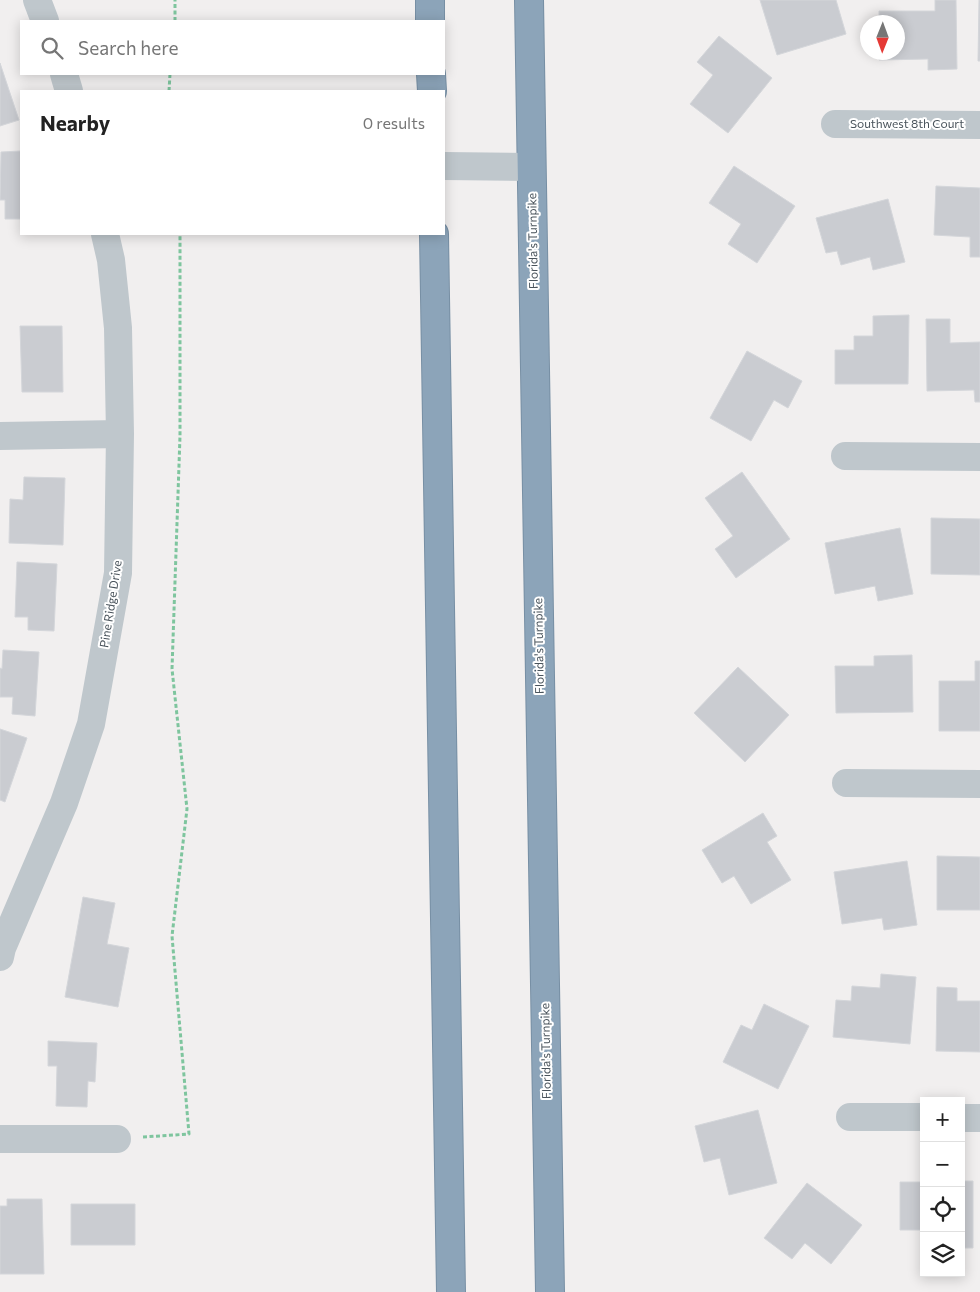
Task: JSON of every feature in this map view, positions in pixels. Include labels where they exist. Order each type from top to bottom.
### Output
[{"type":"highway","points":[[430,0],[430,20]]},
{"type":"highway","name":"Florida's Turnpike","points":[[529,0],[550,1292]]},
{"type":"highway","points":[[431,75],[432,90]]},
{"type":"highway","points":[[434,235],[450,1292]]},
{"type":"street","points":[[37,0],[45,20]]},
{"type":"street","points":[[64,75],[70,90]]},
{"type":"street","name":"Southwest 8th Court","points":[[835,124],[980,125]]},
{"type":"street","points":[[445,166],[532,167]]},
{"type":"street","name":"Pine Ridge Drive","points":[[0,957],[2,948],[64,803],[90,724],[118,573],[120,434],[118,328],[111,260],[105,235]]},
{"type":"street","points":[[0,436],[120,434]]},
{"type":"street","points":[[846,456],[980,457]]},
{"type":"street","points":[[846,783],[980,784]]},
{"type":"street","points":[[850,1117],[920,1117]]},
{"type":"street","points":[[965,1118],[980,1118]]},
{"type":"street","points":[[0,1139],[117,1139]]},
{"type":"path","points":[[175,20],[176,0]]},
{"type":"path","points":[[168,90],[170,75]]},
{"type":"path","points":[[117,1139],[189,1134],[172,936],[187,809],[172,669],[180,436],[180,235]]},
{"type":"building","points":[[760,0],[836,0],[846,34],[777,55]]},
{"type":"building","points":[[935,0],[956,0],[957,69],[928,70],[928,59],[905,59],[905,15],[879,15],[879,11],[935,11]]},
{"type":"building","points":[[979,0],[980,61],[978,61]]},
{"type":"building","points":[[719,36],[772,78],[728,133],[690,104],[713,75],[697,62]]},
{"type":"building","points":[[0,63],[19,120],[0,126]]},
{"type":"building","points":[[20,151],[20,219],[5,219],[5,200],[0,200],[1,152]]},
{"type":"building","points":[[734,166],[795,206],[757,263],[728,244],[741,224],[709,203]]},
{"type":"building","points":[[936,186],[980,188],[980,257],[970,257],[970,237],[934,235]]},
{"type":"building","points":[[888,199],[905,262],[873,270],[870,257],[841,265],[837,251],[826,253],[816,218]]},
{"type":"building","points":[[909,315],[908,384],[835,384],[835,350],[854,350],[854,336],[873,336],[873,316]]},
{"type":"building","points":[[926,319],[950,319],[950,343],[980,342],[980,402],[975,402],[974,390],[927,391]]},
{"type":"building","points":[[20,326],[62,326],[63,392],[22,392]]},
{"type":"building","points":[[747,351],[802,381],[788,408],[774,400],[751,441],[710,418]]},
{"type":"building","points":[[742,472],[790,539],[736,578],[715,549],[733,536],[705,498]]},
{"type":"building","points":[[24,477],[65,478],[63,545],[9,543],[10,499],[23,500]]},
{"type":"building","points":[[931,518],[980,519],[980,575],[931,574]]},
{"type":"building","points":[[900,528],[913,594],[878,601],[875,586],[835,594],[825,543]]},
{"type":"building","points":[[17,562],[57,564],[54,631],[28,630],[28,617],[15,617]]},
{"type":"building","points":[[3,650],[39,652],[35,716],[12,714],[13,697],[0,697],[0,668],[2,669]]},
{"type":"building","points":[[912,655],[913,712],[836,713],[835,666],[874,666],[874,656]]},
{"type":"building","points":[[975,661],[980,661],[980,731],[939,731],[939,681],[975,681]]},
{"type":"building","points":[[738,667],[789,715],[745,762],[694,713]]},
{"type":"building","points":[[0,729],[27,738],[5,802],[0,800]]},
{"type":"building","points":[[763,813],[777,836],[767,842],[791,880],[751,904],[734,876],[722,883],[702,850]]},
{"type":"building","points":[[937,856],[980,857],[980,910],[937,910]]},
{"type":"building","points":[[907,861],[917,925],[884,930],[882,918],[842,924],[834,872]]},
{"type":"building","points":[[83,897],[115,903],[107,944],[129,948],[118,1007],[65,997]]},
{"type":"building","points":[[881,974],[916,977],[910,1044],[833,1037],[836,1000],[851,1001],[852,986],[880,988]]},
{"type":"building","points":[[937,987],[957,988],[957,1001],[980,1001],[980,1052],[936,1051]]},
{"type":"building","points":[[764,1004],[809,1026],[778,1089],[723,1062],[741,1025],[752,1030]]},
{"type":"building","points":[[48,1041],[97,1043],[95,1082],[88,1081],[87,1107],[56,1106],[57,1066],[48,1066]]},
{"type":"building","points":[[758,1110],[777,1183],[729,1195],[720,1158],[704,1162],[695,1126]]},
{"type":"building","points":[[965,1181],[973,1181],[973,1248],[965,1248]]},
{"type":"building","points":[[900,1182],[920,1182],[920,1230],[900,1230]]},
{"type":"building","points":[[807,1183],[862,1225],[831,1264],[805,1243],[792,1259],[764,1238]]},
{"type":"building","points":[[7,1199],[42,1199],[44,1274],[0,1274],[0,1206],[7,1206]]},
{"type":"building","points":[[71,1204],[135,1204],[135,1245],[71,1245]]}]
